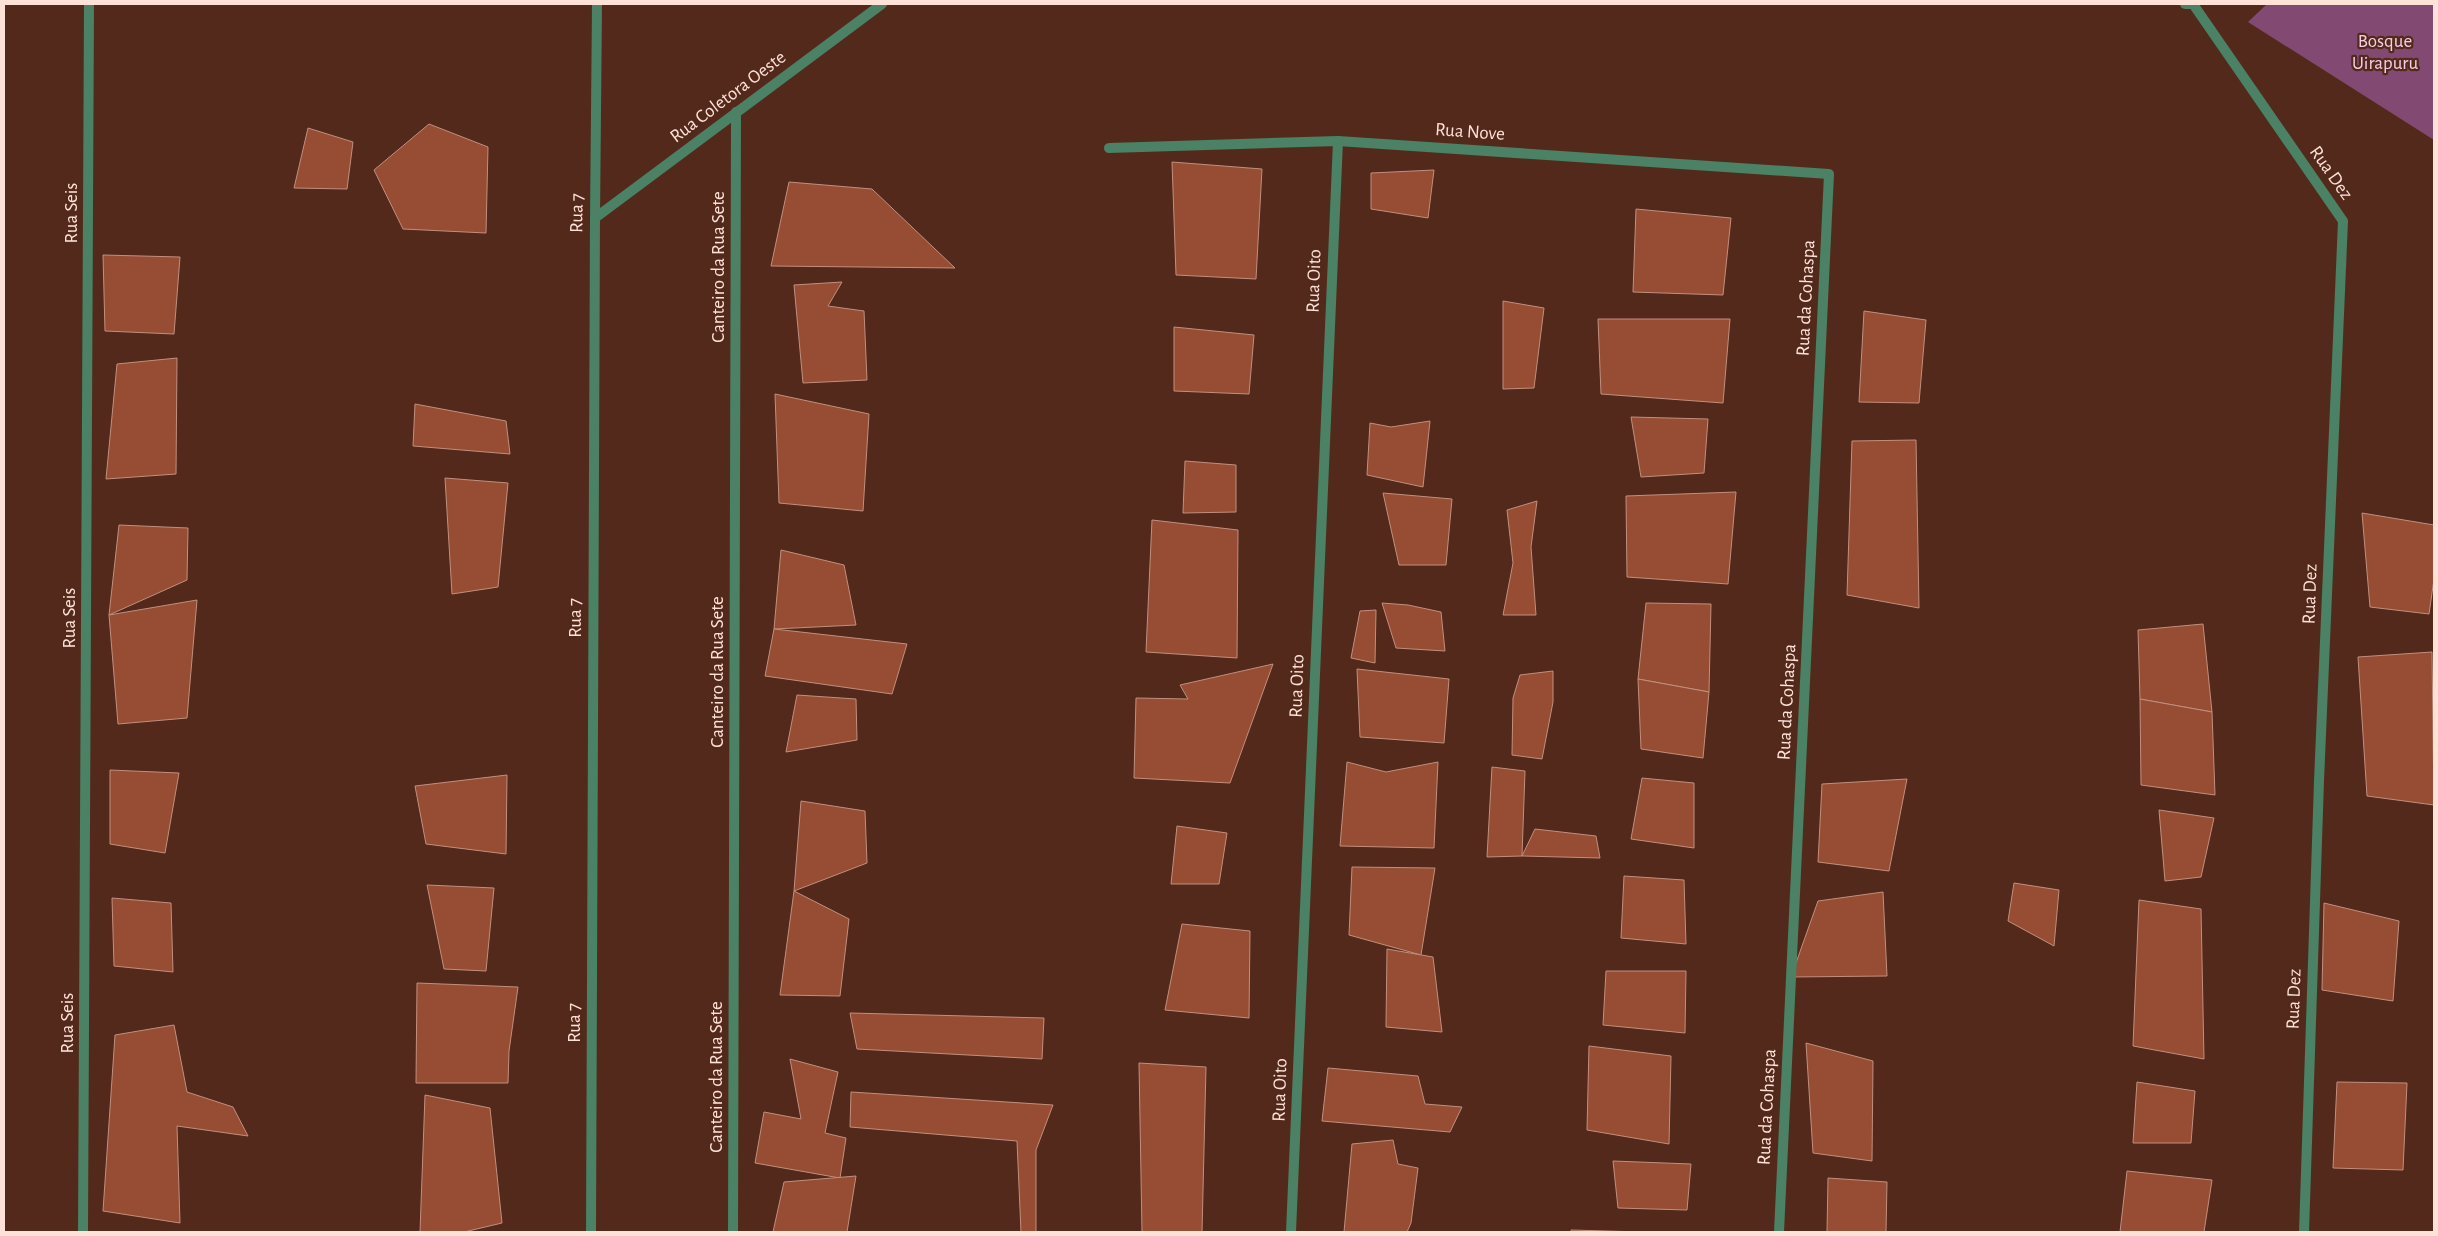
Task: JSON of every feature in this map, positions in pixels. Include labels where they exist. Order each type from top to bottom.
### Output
[{"type":"street","name":"Rua Seis","points":[[83,1232],[89,4]]},
{"type":"street","name":"Rua 7","points":[[591,1232],[597,4]]},
{"type":"street","name":"Rua Coletora Oeste","points":[[595,218],[882,4]]},
{"type":"street","points":[[2185,4],[2193,4]]},
{"type":"street","name":"Rua Dez","points":[[2193,4],[2343,221],[2319,781],[2304,1232]]},
{"type":"street","name":"Canteiro da Rua Sete","points":[[733,1232],[736,112]]},
{"type":"street","name":"Rua Nove","points":[[1109,148],[1338,141],[1829,174]]},
{"type":"street","name":"Rua Oito","points":[[1291,1232],[1338,141]]},
{"type":"street","name":"Rua da Cohaspa","points":[[1779,1232],[1829,174]]},
{"type":"green space","name":"Bosque Uirapuru","points":[[2267,4],[2434,4],[2434,140],[2248,22]]},
{"type":"building","points":[[429,124],[488,147],[486,233],[403,229],[374,170]]},
{"type":"building","points":[[308,128],[353,142],[347,189],[294,188]]},
{"type":"building","points":[[1172,162],[1262,169],[1256,279],[1176,275]]},
{"type":"building","points":[[1434,170],[1428,218],[1371,209],[1371,173]]},
{"type":"building","points":[[789,182],[872,189],[955,268],[771,266]]},
{"type":"building","points":[[1636,209],[1731,218],[1723,295],[1633,292]]},
{"type":"building","points":[[103,255],[180,257],[174,334],[105,331]]},
{"type":"building","points":[[842,282],[828,306],[864,311],[867,380],[803,383],[794,285]]},
{"type":"building","points":[[1503,301],[1544,308],[1534,388],[1503,389]]},
{"type":"building","points":[[1864,311],[1926,320],[1919,403],[1859,402]]},
{"type":"building","points":[[1598,319],[1730,319],[1723,403],[1601,394]]},
{"type":"building","points":[[1174,327],[1254,335],[1249,394],[1174,391]]},
{"type":"building","points":[[177,358],[176,474],[106,479],[117,364]]},
{"type":"building","points":[[775,394],[869,414],[863,511],[779,503]]},
{"type":"building","points":[[415,404],[506,421],[510,454],[413,446]]},
{"type":"building","points":[[1631,417],[1708,419],[1704,473],[1641,477]]},
{"type":"building","points":[[1430,421],[1423,487],[1367,475],[1370,423],[1391,427]]},
{"type":"building","points":[[1916,440],[1919,608],[1847,595],[1852,441]]},
{"type":"building","points":[[1185,461],[1236,465],[1236,512],[1183,513]]},
{"type":"building","points":[[445,478],[508,483],[498,587],[452,594]]},
{"type":"building","points":[[1736,492],[1728,584],[1627,577],[1626,496]]},
{"type":"building","points":[[1383,493],[1452,499],[1446,565],[1399,565]]},
{"type":"building","points":[[1537,501],[1531,547],[1536,615],[1503,615],[1513,563],[1507,510]]},
{"type":"building","points":[[2362,513],[2434,525],[2434,579],[2429,614],[2370,607]]},
{"type":"building","points":[[1152,520],[1238,530],[1237,658],[1146,652]]},
{"type":"building","points":[[119,525],[188,528],[187,580],[109,615]]},
{"type":"building","points":[[781,550],[844,565],[856,625],[774,629]]},
{"type":"building","points":[[197,600],[187,718],[118,724],[109,615]]},
{"type":"building","points":[[1382,603],[1408,605],[1441,612],[1445,651],[1396,648]]},
{"type":"building","points":[[1646,603],[1711,604],[1709,692],[1638,679]]},
{"type":"building","points":[[1376,610],[1375,663],[1351,658],[1360,611]]},
{"type":"building","points":[[2203,624],[2212,712],[2140,699],[2138,630]]},
{"type":"building","points":[[774,629],[907,644],[892,694],[765,676]]},
{"type":"building","points":[[2432,652],[2434,805],[2367,796],[2358,657]]},
{"type":"building","points":[[1273,664],[1230,783],[1134,778],[1136,698],[1188,699],[1180,685]]},
{"type":"building","points":[[1357,669],[1449,679],[1444,743],[1360,737]]},
{"type":"building","points":[[1553,671],[1553,702],[1542,759],[1512,755],[1513,698],[1520,675]]},
{"type":"building","points":[[1638,679],[1709,692],[1703,758],[1641,749]]},
{"type":"building","points":[[797,695],[856,699],[857,740],[786,752]]},
{"type":"building","points":[[2140,699],[2212,712],[2215,795],[2141,785]]},
{"type":"building","points":[[1347,762],[1386,772],[1438,762],[1434,848],[1340,846]]},
{"type":"building","points":[[1492,767],[1525,771],[1522,856],[1487,857]]},
{"type":"building","points":[[110,770],[179,773],[165,853],[110,844]]},
{"type":"building","points":[[507,775],[506,854],[426,844],[415,786]]},
{"type":"building","points":[[1642,778],[1694,783],[1694,848],[1631,839]]},
{"type":"building","points":[[1907,779],[1889,871],[1818,862],[1822,784]]},
{"type":"building","points":[[801,801],[865,811],[867,863],[794,891]]},
{"type":"building","points":[[2159,810],[2214,818],[2201,877],[2165,881]]},
{"type":"building","points":[[1177,826],[1227,833],[1219,884],[1171,884]]},
{"type":"building","points":[[1535,829],[1596,836],[1600,858],[1522,856]]},
{"type":"building","points":[[1352,867],[1435,868],[1421,955],[1349,935]]},
{"type":"building","points":[[1624,876],[1684,880],[1686,944],[1621,938]]},
{"type":"building","points":[[2014,883],[2059,890],[2054,946],[2008,921]]},
{"type":"building","points":[[427,885],[494,888],[486,971],[444,969]]},
{"type":"building","points":[[794,891],[849,919],[840,996],[780,995]]},
{"type":"building","points":[[1883,892],[1887,976],[1791,977],[1818,901]]},
{"type":"building","points":[[112,898],[171,903],[173,972],[114,966]]},
{"type":"building","points":[[2139,900],[2201,909],[2204,1059],[2133,1046]]},
{"type":"building","points":[[2324,903],[2399,921],[2393,1001],[2322,990]]},
{"type":"building","points":[[1182,924],[1250,931],[1249,1018],[1165,1010]]},
{"type":"building","points":[[1387,949],[1433,957],[1442,1032],[1386,1027]]},
{"type":"building","points":[[1606,971],[1686,971],[1685,1033],[1603,1025]]},
{"type":"building","points":[[417,983],[518,987],[509,1051],[508,1083],[416,1083]]},
{"type":"building","points":[[850,1013],[1044,1018],[1042,1059],[857,1049]]},
{"type":"building","points":[[174,1025],[187,1092],[233,1107],[248,1136],[177,1126],[180,1223],[103,1211],[115,1035]]},
{"type":"building","points":[[1806,1043],[1873,1061],[1872,1161],[1813,1153]]},
{"type":"building","points":[[1589,1046],[1671,1056],[1669,1144],[1587,1130]]},
{"type":"building","points":[[790,1059],[838,1072],[825,1133],[846,1138],[840,1178],[755,1163],[764,1112],[801,1119]]},
{"type":"building","points":[[1139,1063],[1206,1067],[1202,1232],[1142,1232]]},
{"type":"building","points":[[1328,1068],[1418,1076],[1425,1104],[1462,1107],[1450,1132],[1322,1121]]},
{"type":"building","points":[[2137,1082],[2195,1091],[2191,1143],[2133,1143]]},
{"type":"building","points":[[2337,1082],[2407,1083],[2403,1170],[2333,1168]]},
{"type":"building","points":[[851,1092],[1053,1105],[1036,1150],[1036,1232],[1021,1232],[1017,1141],[850,1127]]},
{"type":"building","points":[[425,1095],[490,1108],[502,1223],[464,1232],[420,1232]]},
{"type":"building","points":[[1393,1140],[1398,1164],[1418,1168],[1411,1223],[1407,1232],[1344,1232],[1352,1144]]},
{"type":"building","points":[[1613,1161],[1691,1164],[1687,1210],[1618,1208]]},
{"type":"building","points":[[2127,1171],[2212,1180],[2204,1232],[2120,1232]]},
{"type":"building","points":[[856,1176],[847,1232],[773,1232],[784,1182]]},
{"type":"building","points":[[1828,1178],[1887,1182],[1886,1232],[1827,1232]]},
{"type":"building","points":[[1571,1230],[1643,1232],[1571,1232]]}]
